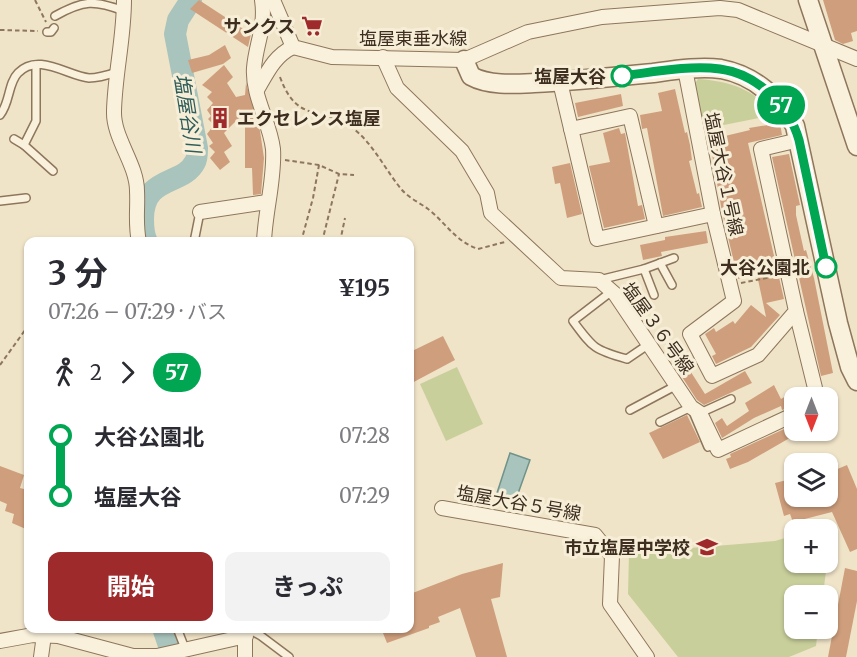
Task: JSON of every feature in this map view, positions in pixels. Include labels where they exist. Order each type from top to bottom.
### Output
[{"type":"street","points":[[262,0],[264,19],[254,69],[256,90],[270,131],[273,159],[264,237]]},
{"type":"street","points":[[256,90],[273,61],[292,47],[273,0]]},
{"type":"street","points":[[808,0],[857,146]]},
{"type":"street","points":[[124,5],[123,44],[117,72],[114,114],[137,191],[136,225],[138,237]]},
{"type":"street","name":"塩屋東垂水線","points":[[292,47],[332,57],[464,60],[528,32],[602,17],[720,8],[738,10],[857,59]]},
{"type":"street","name":"塩屋３６号線","points":[[383,57],[397,88],[462,151],[486,193],[491,213],[561,278],[599,280],[612,291],[696,410],[716,454],[784,420]]},
{"type":"street","points":[[464,60],[471,76],[479,80],[518,84],[685,69],[720,69],[759,84],[785,108],[795,126],[838,323],[850,367],[857,381]]},
{"type":"street","name":"塩屋大谷１号線","points":[[685,69],[713,214],[734,301],[690,334],[712,376],[758,355],[796,310]]},
{"type":"street","points":[[560,82],[597,239],[713,214]]},
{"type":"street","points":[[571,129],[630,116],[656,226]]},
{"type":"street","points":[[799,140],[761,149],[815,387]]},
{"type":"street","points":[[200,212],[267,202]]},
{"type":"street","name":"塩屋大谷５号線","points":[[442,508],[595,535],[612,556],[610,604],[647,657]]},
{"type":"street","points":[[0,640],[44,635],[102,652],[157,657],[186,651],[240,633]]},
{"type":"street","points":[[244,657],[246,633]]},
{"type":"street","points":[[41,657],[44,635]]},
{"type":"lane","points":[[56,16],[77,4],[87,2],[124,5]]},
{"type":"lane","points":[[0,115],[5,109],[16,74],[36,65],[49,65],[88,78],[117,72]]},
{"type":"lane","points":[[24,145],[36,121],[36,65]]},
{"type":"lane","points":[[14,139],[53,171]]},
{"type":"lane","points":[[0,201],[26,198]]},
{"type":"lane","points":[[195,237],[200,212]]},
{"type":"lane","points":[[599,280],[644,269],[674,258]]},
{"type":"lane","points":[[660,263],[672,285]]},
{"type":"lane","points":[[644,269],[654,296]]},
{"type":"lane","points":[[612,291],[573,321],[591,346],[598,351],[627,359],[650,344]]},
{"type":"lane","points":[[630,410],[677,385]]},
{"type":"lane","points":[[660,422],[731,399]]},
{"type":"lane","points":[[179,633],[186,651]]},
{"type":"lane","points":[[249,633],[289,657]]},
{"type":"path","points":[[0,30],[50,31],[35,0]]},
{"type":"path","points":[[279,75],[290,97],[299,108],[313,115],[333,117],[354,128],[404,192],[428,209],[450,233],[468,246],[478,249],[489,248],[503,243],[513,233]]},
{"type":"path","points":[[273,159],[319,165],[339,174],[354,175]]},
{"type":"path","points":[[302,237],[319,165]]},
{"type":"path","points":[[323,237],[339,174]]},
{"type":"path","points":[[341,237],[345,218]]},
{"type":"path","points":[[0,365],[24,332]]},
{"type":"green space","points":[[698,79],[731,84],[740,88],[767,106],[774,115],[704,129],[693,86]]},
{"type":"green space","points":[[457,367],[483,424],[446,441],[420,384]]},
{"type":"green space","points":[[784,538],[784,573],[826,573],[824,585],[784,585],[784,639],[817,639],[816,646],[789,657],[678,657],[628,594],[629,553],[775,541]]},
{"type":"water","points":[[510,453],[530,460],[515,502],[496,496]]},
{"type":"building","points":[[199,0],[251,34],[248,47],[190,9]]},
{"type":"building","points":[[823,0],[857,0],[857,31],[851,33],[853,41],[843,44],[835,40]]},
{"type":"building","points":[[225,45],[231,58],[223,64],[192,73],[188,60],[209,55]]},
{"type":"building","points":[[224,65],[233,77],[227,83],[236,97],[245,95],[246,83],[260,131],[264,158],[261,194],[253,195],[252,168],[245,168],[245,112],[224,133],[232,146],[224,152],[230,162],[220,170],[210,158],[215,152],[209,146],[213,143],[207,134],[214,125],[208,119],[211,116],[207,110],[213,103],[207,97],[212,92],[202,85]]},
{"type":"building","points":[[675,89],[690,145],[692,160],[689,161],[702,207],[663,216],[647,128],[642,129],[640,115],[662,111],[658,93]]},
{"type":"building","points":[[621,94],[623,106],[578,117],[575,103]]},
{"type":"building","points":[[780,123],[782,135],[748,143],[784,299],[766,303],[780,315],[751,347],[716,364],[712,356],[716,354],[705,334],[714,328],[716,332],[733,321],[735,324],[751,305],[766,317],[757,275],[738,279],[722,212],[709,137],[724,134],[725,136],[750,130],[749,128]]},
{"type":"building","points":[[619,128],[621,134],[625,133],[638,206],[642,205],[645,219],[604,228],[589,166],[610,162],[603,133]]},
{"type":"building","points":[[789,154],[800,205],[796,206],[796,215],[804,251],[806,250],[814,278],[833,373],[821,376],[772,157]]},
{"type":"building","points":[[570,163],[582,214],[567,218],[560,183],[555,184],[552,167]]},
{"type":"building","points":[[706,231],[708,243],[661,252],[662,256],[643,260],[640,245],[665,240],[665,237]]},
{"type":"building","points":[[443,336],[455,360],[414,382],[414,350]]},
{"type":"building","points":[[680,355],[705,394],[745,371],[752,383],[704,405],[697,400],[671,360]]},
{"type":"building","points":[[774,385],[781,399],[784,397],[784,409],[782,410],[781,406],[754,418],[722,438],[715,423],[722,418],[727,426],[749,411],[745,403]]},
{"type":"building","points":[[687,415],[700,442],[663,459],[649,433]]},
{"type":"building","points":[[784,429],[784,441],[748,462],[730,469],[726,459],[731,457],[730,454]]},
{"type":"building","points":[[847,465],[857,489],[857,549],[850,552],[838,525],[838,519],[835,519],[832,512],[805,519],[792,519],[790,514],[784,516],[775,483],[784,481],[784,507],[838,507],[838,469]]},
{"type":"building","points":[[0,466],[24,475],[20,488],[24,489],[24,528],[12,523],[14,514],[5,511],[7,504],[0,501]]},
{"type":"building","points":[[503,563],[500,597],[491,599],[507,657],[476,657],[460,608],[438,617],[440,622],[429,628],[387,643],[383,633],[414,633],[414,592],[462,574]]},
{"type":"building","points":[[845,568],[857,571],[857,601],[846,657],[828,657],[831,639],[838,639],[838,605]]},
{"type":"waterway","name":"塩屋谷川","points":[[145,237],[143,219],[149,195],[156,188],[189,170],[197,157],[175,34],[178,20],[191,0]]},
{"type":"waterway","name":"塩屋谷川","points":[[165,633],[173,657]]},
{"type":"bus line","name":"57","points":[[622,76],[685,69],[720,69],[759,84],[785,108],[795,126],[799,140],[826,267]]},
{"type":"place","name":"サンクス","points":[[312,26]]},
{"type":"place","name":"塩屋大谷","points":[[622,76]]},
{"type":"place","name":"エクセレンス塩屋","points":[[220,118]]},
{"type":"place","name":"大谷公園北","points":[[826,267]]},
{"type":"place","name":"市立塩屋中学校","points":[[707,547]]}]
